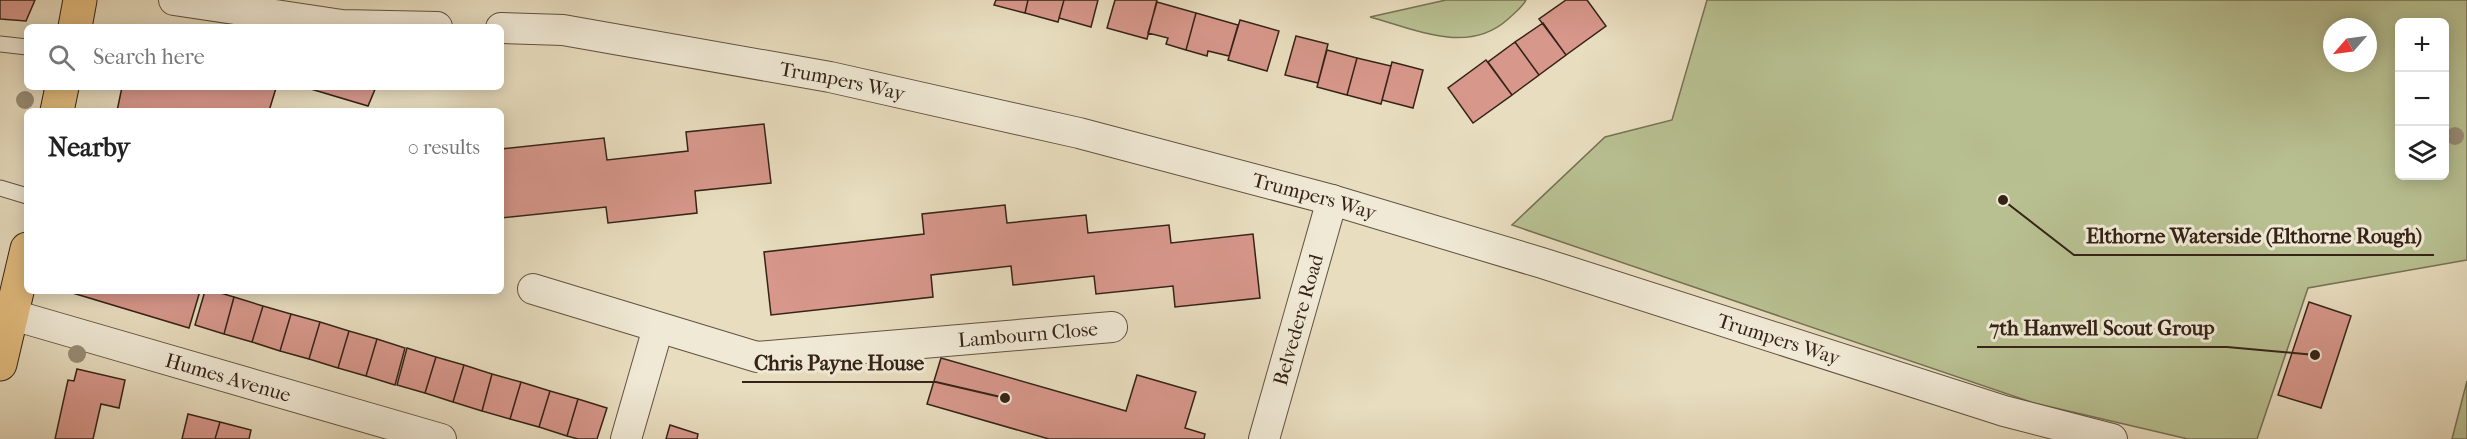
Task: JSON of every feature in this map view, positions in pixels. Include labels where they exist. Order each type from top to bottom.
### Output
[{"type":"main road","points":[[76,24],[80,0]]},
{"type":"main road","points":[[58,108],[61,90]]},
{"type":"main road","points":[[0,364],[24,263]]},
{"type":"street","points":[[174,0],[335,24]]},
{"type":"street","name":"Trumpers Way","points":[[504,28],[563,30],[830,77],[1079,133],[1332,200],[1542,263],[2004,411],[2112,439]]},
{"type":"street","name":"Belvedere Road","points":[[1264,439],[1332,200]]},
{"type":"street","name":"Lambourn Close","points":[[533,289],[757,357],[1112,327]]},
{"type":"street","name":"Humes Avenue","points":[[13,315],[441,439]]},
{"type":"street","points":[[626,439],[658,328]]},
{"type":"lane","points":[[0,44],[24,47]]},
{"type":"lane","points":[[0,188],[24,195]]},
{"type":"green space","points":[[1446,0],[1526,0],[1507,20],[1491,30],[1475,36],[1458,38],[1423,32],[1370,17]]},
{"type":"green space","points":[[1707,0],[2467,0],[2467,260],[2308,288],[2257,439],[2188,439],[2034,403],[1512,225],[1605,137],[1672,120]]},
{"type":"green space","points":[[2467,381],[2467,439],[2452,439]]},
{"type":"building","points":[[0,0],[35,0],[26,21],[0,19]]},
{"type":"building","points":[[996,0],[1028,0],[1025,13],[994,5]]},
{"type":"building","points":[[1028,0],[1064,0],[1058,22],[1025,13]]},
{"type":"building","points":[[1064,0],[1098,0],[1091,27],[1059,18]]},
{"type":"building","points":[[1115,0],[1157,0],[1147,39],[1107,28]]},
{"type":"building","points":[[1566,0],[1587,0],[1606,26],[1566,55],[1539,19]]},
{"type":"building","points":[[1157,2],[1196,13],[1186,50],[1166,44],[1168,38],[1148,33]]},
{"type":"building","points":[[1196,13],[1238,25],[1229,56],[1208,51],[1207,56],[1186,50]]},
{"type":"building","points":[[1240,20],[1279,31],[1267,71],[1228,60]]},
{"type":"building","points":[[1543,23],[1566,55],[1539,75],[1515,42]]},
{"type":"building","points":[[1296,36],[1328,44],[1318,83],[1285,75]]},
{"type":"building","points":[[1515,42],[1539,75],[1512,95],[1488,62]]},
{"type":"building","points":[[1327,50],[1357,58],[1347,95],[1317,87]]},
{"type":"building","points":[[1357,58],[1391,66],[1381,104],[1347,95]]},
{"type":"building","points":[[1486,60],[1512,95],[1473,123],[1448,88]]},
{"type":"building","points":[[1392,62],[1423,70],[1413,108],[1382,100]]},
{"type":"building","points":[[121,90],[275,90],[270,108],[118,108]]},
{"type":"building","points":[[314,90],[375,90],[368,106]]},
{"type":"building","points":[[764,124],[771,183],[695,191],[697,213],[608,223],[606,207],[504,218],[504,149],[604,138],[607,160],[688,151],[686,132]]},
{"type":"building","points":[[1005,205],[1007,223],[1086,215],[1088,233],[1169,225],[1171,243],[1253,234],[1260,298],[1175,307],[1173,286],[1096,294],[1094,276],[1013,285],[1011,266],[931,275],[933,297],[771,315],[764,252],[924,234],[922,214]]},
{"type":"building","points":[[76,294],[199,294],[189,328]]},
{"type":"building","points":[[204,294],[224,294],[234,297],[224,334],[195,325]]},
{"type":"building","points":[[234,297],[263,306],[252,342],[224,334]]},
{"type":"building","points":[[2309,302],[2351,316],[2321,408],[2278,395]]},
{"type":"building","points":[[263,306],[291,314],[280,351],[252,342]]},
{"type":"building","points":[[291,314],[320,322],[309,359],[280,351]]},
{"type":"building","points":[[320,322],[349,331],[338,368],[309,359]]},
{"type":"building","points":[[349,331],[377,339],[366,376],[338,368]]},
{"type":"building","points":[[377,339],[405,348],[395,385],[366,376]]},
{"type":"building","points":[[407,348],[436,357],[425,393],[397,385]]},
{"type":"building","points":[[436,357],[464,365],[453,402],[425,393]]},
{"type":"building","points":[[941,358],[1126,411],[1137,375],[1196,392],[1185,428],[1205,434],[1204,439],[1049,439],[927,404]]},
{"type":"building","points":[[464,365],[492,374],[482,411],[453,402]]},
{"type":"building","points":[[77,369],[125,380],[119,408],[101,404],[93,439],[55,439],[68,380],[74,381]]},
{"type":"building","points":[[492,374],[521,382],[510,419],[482,411]]},
{"type":"building","points":[[521,382],[550,391],[539,427],[510,419]]},
{"type":"building","points":[[550,391],[578,399],[567,436],[539,427]]},
{"type":"building","points":[[578,399],[607,408],[597,439],[578,439],[567,436]]},
{"type":"building","points":[[188,414],[220,422],[215,439],[182,439]]},
{"type":"building","points":[[220,422],[251,430],[249,439],[215,439]]},
{"type":"building","points":[[670,425],[698,434],[697,439],[666,439]]},
{"type":"place","name":"Elthorne Waterside (Elthorne Rough)","points":[[2003,200]]},
{"type":"place","name":"7th Hanwell Scout Group","points":[[2315,355]]},
{"type":"place","name":"Chris Payne House","points":[[1005,398]]}]
